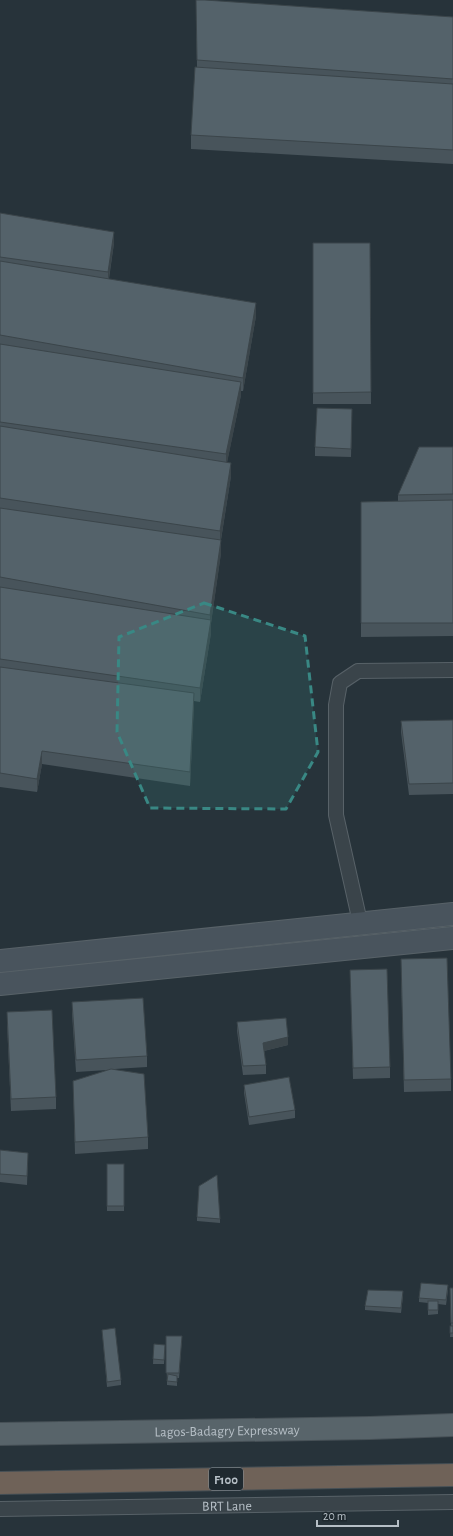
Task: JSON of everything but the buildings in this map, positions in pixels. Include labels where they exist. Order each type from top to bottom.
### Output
[{"type":"highway","name":"F100","points":[[0,1482],[453,1475]]},
{"type":"main road","points":[[0,961],[360,922],[453,914]]},
{"type":"main road","points":[[0,984],[453,938]]},
{"type":"main road","name":"Lagos-Badagry Expressway","points":[[0,1434],[370,1428],[453,1425]]},
{"type":"lane","points":[[360,922],[336,815],[336,705],[340,683],[358,671],[453,670]]},
{"type":"lane","name":"BRT Lane","points":[[0,1509],[453,1502]]},
{"type":"highlighted area","points":[[204,603],[305,636],[318,752],[286,809],[150,808],[117,732],[119,637]]}]
